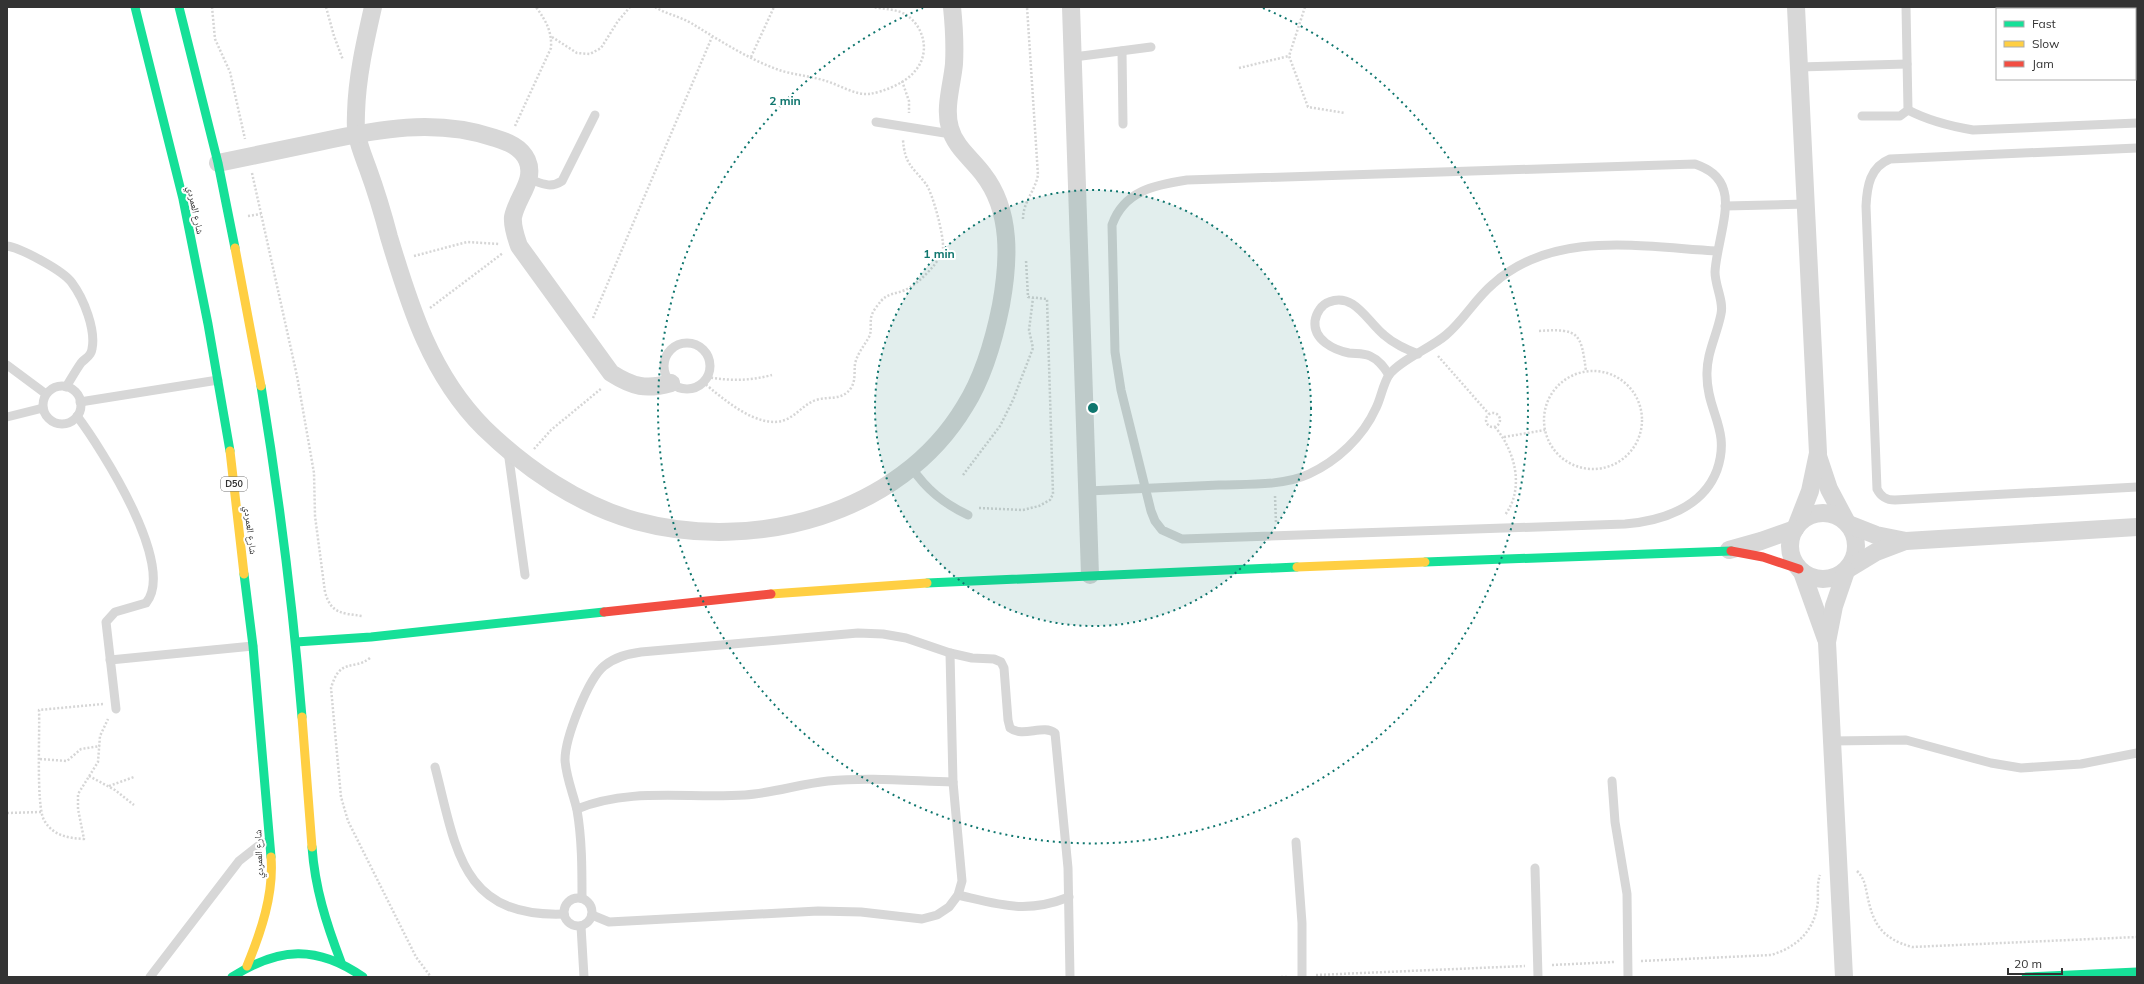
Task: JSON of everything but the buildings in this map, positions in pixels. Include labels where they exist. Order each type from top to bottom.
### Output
[{"type":"main road","name":"شارع العمردي","points":[[135,7],[183,199],[218,380],[238,513],[253,646],[270,840],[270,883],[268,904],[263,925],[247,966]]},
{"type":"main road","points":[[179,7],[218,163],[253,334],[272,454],[296,642],[314,870],[324,917],[341,962]]},
{"type":"main road","points":[[296,642],[371,637],[760,595],[872,586],[1090,575],[1728,550],[1763,557],[1800,570]]},
{"type":"main road","points":[[232,977],[247,966],[270,956],[294,952],[318,954],[341,962],[363,977]]},
{"type":"main road","points":[[2026,977],[2137,972]]},
{"type":"street","points":[[373,7],[357,85],[356,134],[415,319],[431,355],[462,403],[484,427],[523,461],[557,486],[594,506],[633,520],[674,530],[716,533],[765,530],[799,523],[839,510],[877,491],[911,467],[941,439],[965,407],[983,371],[1001,303],[1004,274],[1005,219],[997,196],[984,175],[951,134],[948,114],[954,62],[952,7]]},
{"type":"street","points":[[1072,7],[1090,575]]},
{"type":"street","points":[[1796,7],[1818,453],[1828,489],[1854,534],[1857,546],[1853,562],[1847,570],[1834,606],[1827,642],[1844,977]]},
{"type":"street","points":[[218,163],[356,134],[407,126],[431,126],[468,130],[503,140],[522,152],[530,169],[529,179],[516,204],[513,218],[516,246],[585,338],[600,361],[617,377],[624,382],[640,387],[656,387],[671,383]]},
{"type":"street","points":[[1818,453],[1810,491],[1791,536],[1790,550],[1793,562],[1800,570],[1814,578],[1829,579],[1876,552],[1906,541]]},
{"type":"street","points":[[1728,550],[1761,541],[1795,528],[1802,520],[1820,513],[1838,516],[1847,522],[1876,535],[1906,541],[2137,527]]},
{"type":"street","points":[[1800,570],[1827,642]]},
{"type":"lane","points":[[1906,7],[1908,110]]},
{"type":"lane","points":[[1074,57],[1151,47]]},
{"type":"lane","points":[[1122,51],[1123,124]]},
{"type":"lane","points":[[1799,66],[1907,64]]},
{"type":"lane","points":[[1862,116],[1900,116],[1908,110]]},
{"type":"lane","points":[[1908,110],[1936,122],[1973,130],[2137,123]]},
{"type":"lane","points":[[529,179],[549,186],[556,185],[562,181],[595,115]]},
{"type":"lane","points":[[876,122],[951,134]]},
{"type":"lane","points":[[2137,148],[1890,158],[1881,162],[1871,176],[1866,206],[1878,489],[1880,494],[1884,498],[1895,500],[2137,487]]},
{"type":"lane","points":[[1695,164],[1708,169],[1719,178],[1724,192],[1725,206],[1717,251],[1716,281],[1722,306],[1722,313],[1708,360],[1707,376],[1708,392],[1720,428],[1722,449],[1716,471],[1705,490],[1688,504],[1669,516],[1647,522],[1495,529],[1182,539],[1162,530],[1155,521],[1145,488],[1116,365],[1111,239],[1112,225],[1116,212],[1124,202],[1136,194],[1152,188],[1186,180],[1695,164]]},
{"type":"lane","points":[[1725,206],[1806,204]]},
{"type":"lane","points":[[1088,491],[1274,482],[1308,475],[1329,463],[1348,448],[1375,411],[1389,375],[1400,364],[1430,347],[1460,322],[1471,306],[1493,283],[1518,265],[1547,253],[1577,246],[1608,245],[1717,251]]},
{"type":"lane","points":[[7,246],[17,247],[72,282],[87,313],[92,330],[92,350],[90,356],[82,362],[66,386]]},
{"type":"lane","points":[[1389,375],[1382,364],[1371,356],[1362,353],[1341,351],[1322,340],[1316,331],[1315,321],[1318,310],[1326,303],[1336,299],[1346,300],[1355,305],[1382,334],[1393,342],[1418,354]]},
{"type":"lane","points":[[680,344],[693,344],[704,351],[710,364],[705,379],[691,389],[677,387],[671,383],[664,372],[664,365],[668,352],[680,344]]},
{"type":"lane","points":[[7,365],[46,394]]},
{"type":"lane","points":[[80,402],[218,380]]},
{"type":"lane","points":[[59,386],[66,386],[78,395],[80,410],[77,416],[64,424],[57,423],[50,420],[43,408],[43,400],[46,394],[59,386]]},
{"type":"lane","points":[[7,417],[43,408]]},
{"type":"lane","points":[[77,416],[103,452],[124,490],[141,530],[151,567],[151,592],[146,604],[115,612],[106,622],[116,706]]},
{"type":"lane","points":[[508,449],[525,575]]},
{"type":"lane","points":[[911,467],[923,484],[936,497],[951,507],[971,512]]},
{"type":"lane","points":[[582,898],[571,900],[566,903],[564,914],[570,924],[581,926],[590,920],[592,915],[590,905],[582,898],[581,836],[577,809],[566,771],[566,747],[569,735],[594,676],[614,658],[641,652],[858,633],[882,634],[906,638],[950,653],[972,658],[994,659],[1000,662],[1004,668],[1010,728],[1021,732],[1049,730],[1056,736],[1068,868],[1070,977]]},
{"type":"lane","points":[[110,660],[253,646]]},
{"type":"lane","points":[[592,915],[609,922],[818,911],[861,912],[922,919],[937,915],[949,907],[958,895],[962,881],[953,782],[950,653]]},
{"type":"lane","points":[[1832,741],[1912,740],[1991,763],[2021,768],[2080,764],[2137,753]]},
{"type":"lane","points":[[435,767],[456,849],[463,865],[484,893],[502,904],[522,912],[543,915],[564,914]]},
{"type":"lane","points":[[577,809],[593,803],[628,796],[745,795],[829,781],[953,782]]},
{"type":"lane","points":[[1612,781],[1615,822],[1627,894],[1628,977]]},
{"type":"lane","points":[[150,977],[239,862],[258,846],[270,840]]},
{"type":"lane","points":[[1296,842],[1302,923],[1302,976]]},
{"type":"lane","points":[[1535,868],[1538,977]]},
{"type":"lane","points":[[958,895],[1011,907],[1031,908],[1069,898]]},
{"type":"lane","points":[[581,926],[584,977]]},
{"type":"path","points":[[212,7],[215,39],[230,72],[297,376],[314,474],[315,516],[326,596],[333,608],[341,613],[366,618],[370,623],[373,653],[366,661],[346,666],[339,672],[332,688],[341,798],[348,821],[413,950],[431,977]]},
{"type":"path","points":[[326,7],[334,36],[357,85]]},
{"type":"path","points":[[503,140],[514,128],[523,113],[551,48],[552,37],[549,26],[536,7]]},
{"type":"path","points":[[552,37],[577,52],[590,54],[601,48],[618,21],[630,7]]},
{"type":"path","points":[[655,7],[691,23],[712,37],[778,70],[821,79],[856,93],[869,94],[902,81],[915,72],[923,58],[924,41],[918,26],[907,15],[872,7]]},
{"type":"path","points":[[751,57],[774,7]]},
{"type":"path","points":[[898,12],[899,7]]},
{"type":"path","points":[[1023,220],[1024,207],[1035,186],[1038,175],[1027,7]]},
{"type":"path","points":[[1305,7],[1289,56],[1308,107],[1345,113]]},
{"type":"path","points":[[585,338],[712,37]]},
{"type":"path","points":[[1239,68],[1289,56]]},
{"type":"path","points":[[705,379],[733,406],[747,414],[770,422],[787,419],[805,405],[816,400],[838,398],[846,394],[852,387],[855,379],[856,359],[869,336],[870,321],[873,312],[886,296],[910,287],[933,266],[942,254],[942,240],[932,194],[926,184],[909,165],[904,152],[903,140],[909,111],[909,101],[902,81]]},
{"type":"path","points":[[397,261],[452,244],[467,242],[482,242],[516,246]]},
{"type":"path","points":[[415,319],[516,246]]},
{"type":"path","points":[[971,512],[1032,508],[1050,500],[1053,494],[1047,299],[1028,297],[1026,259]]},
{"type":"path","points":[[963,475],[1000,426],[1013,400],[1033,348],[1029,330],[1033,298]]},
{"type":"path","points":[[1539,331],[1559,331],[1576,335],[1582,341],[1586,371]]},
{"type":"path","points":[[1430,347],[1489,414],[1497,414],[1499,416],[1500,421],[1496,427]]},
{"type":"path","points":[[1597,370],[1619,378],[1635,393],[1642,415],[1639,437],[1634,447],[1626,456],[1606,467],[1584,468],[1563,458],[1549,441],[1545,430],[1544,419],[1549,397],[1565,380],[1586,371],[1597,370]]},
{"type":"path","points":[[705,379],[740,381],[772,375]]},
{"type":"path","points":[[523,461],[556,426],[583,402],[617,377]]},
{"type":"path","points":[[1489,414],[1486,422],[1488,425],[1496,427],[1504,437],[1512,455],[1516,474],[1514,494],[1507,512],[1495,529]]},
{"type":"path","points":[[1504,437],[1545,430]]},
{"type":"path","points":[[1274,482],[1276,536]]},
{"type":"path","points":[[116,706],[102,728],[98,762],[81,787],[77,801],[84,839],[67,838],[59,834],[45,822],[41,812],[39,710],[116,706]]},
{"type":"path","points":[[40,759],[67,761],[81,749],[100,746]]},
{"type":"path","points":[[89,776],[109,786],[134,805]]},
{"type":"path","points":[[109,786],[134,777]]},
{"type":"path","points":[[7,813],[41,812]]},
{"type":"path","points":[[1281,977],[1771,955],[1784,951],[1795,945],[1812,925],[1816,913],[1818,882],[1821,873],[1828,868],[1850,868],[1861,875],[1864,880],[1871,913],[1877,926],[1886,936],[1899,943],[1912,947],[2137,937]]},
{"type":"traffic: fast","points":[[135,7],[183,199],[208,324],[230,451]]},
{"type":"traffic: fast","points":[[179,7],[218,163],[235,248]]},
{"type":"traffic: fast","points":[[261,386],[285,551],[302,717]]},
{"type":"traffic: fast","points":[[1425,562],[1731,551]]},
{"type":"traffic: fast","points":[[927,583],[1297,567]]},
{"type":"traffic: fast","points":[[244,574],[253,646],[271,857]]},
{"type":"traffic: fast","points":[[296,642],[371,637],[604,612]]},
{"type":"traffic: fast","points":[[312,847],[313,862],[322,905],[341,962]]},
{"type":"traffic: fast","points":[[232,977],[249,967],[266,960],[282,955],[298,954],[314,955],[330,959],[363,977]]},
{"type":"traffic: fast","points":[[2026,977],[2137,972]]},
{"type":"traffic: slow","points":[[235,248],[261,386]]},
{"type":"traffic: slow","points":[[230,451],[244,574]]},
{"type":"traffic: slow","points":[[1297,567],[1425,562]]},
{"type":"traffic: slow","points":[[771,594],[927,583]]},
{"type":"traffic: slow","points":[[302,717],[312,847]]},
{"type":"traffic: slow","points":[[247,966],[262,926],[265,913],[270,885],[271,857]]},
{"type":"traffic: jam","points":[[1731,551],[1763,557],[1799,569]]},
{"type":"traffic: jam","points":[[604,612],[771,594]]}]
